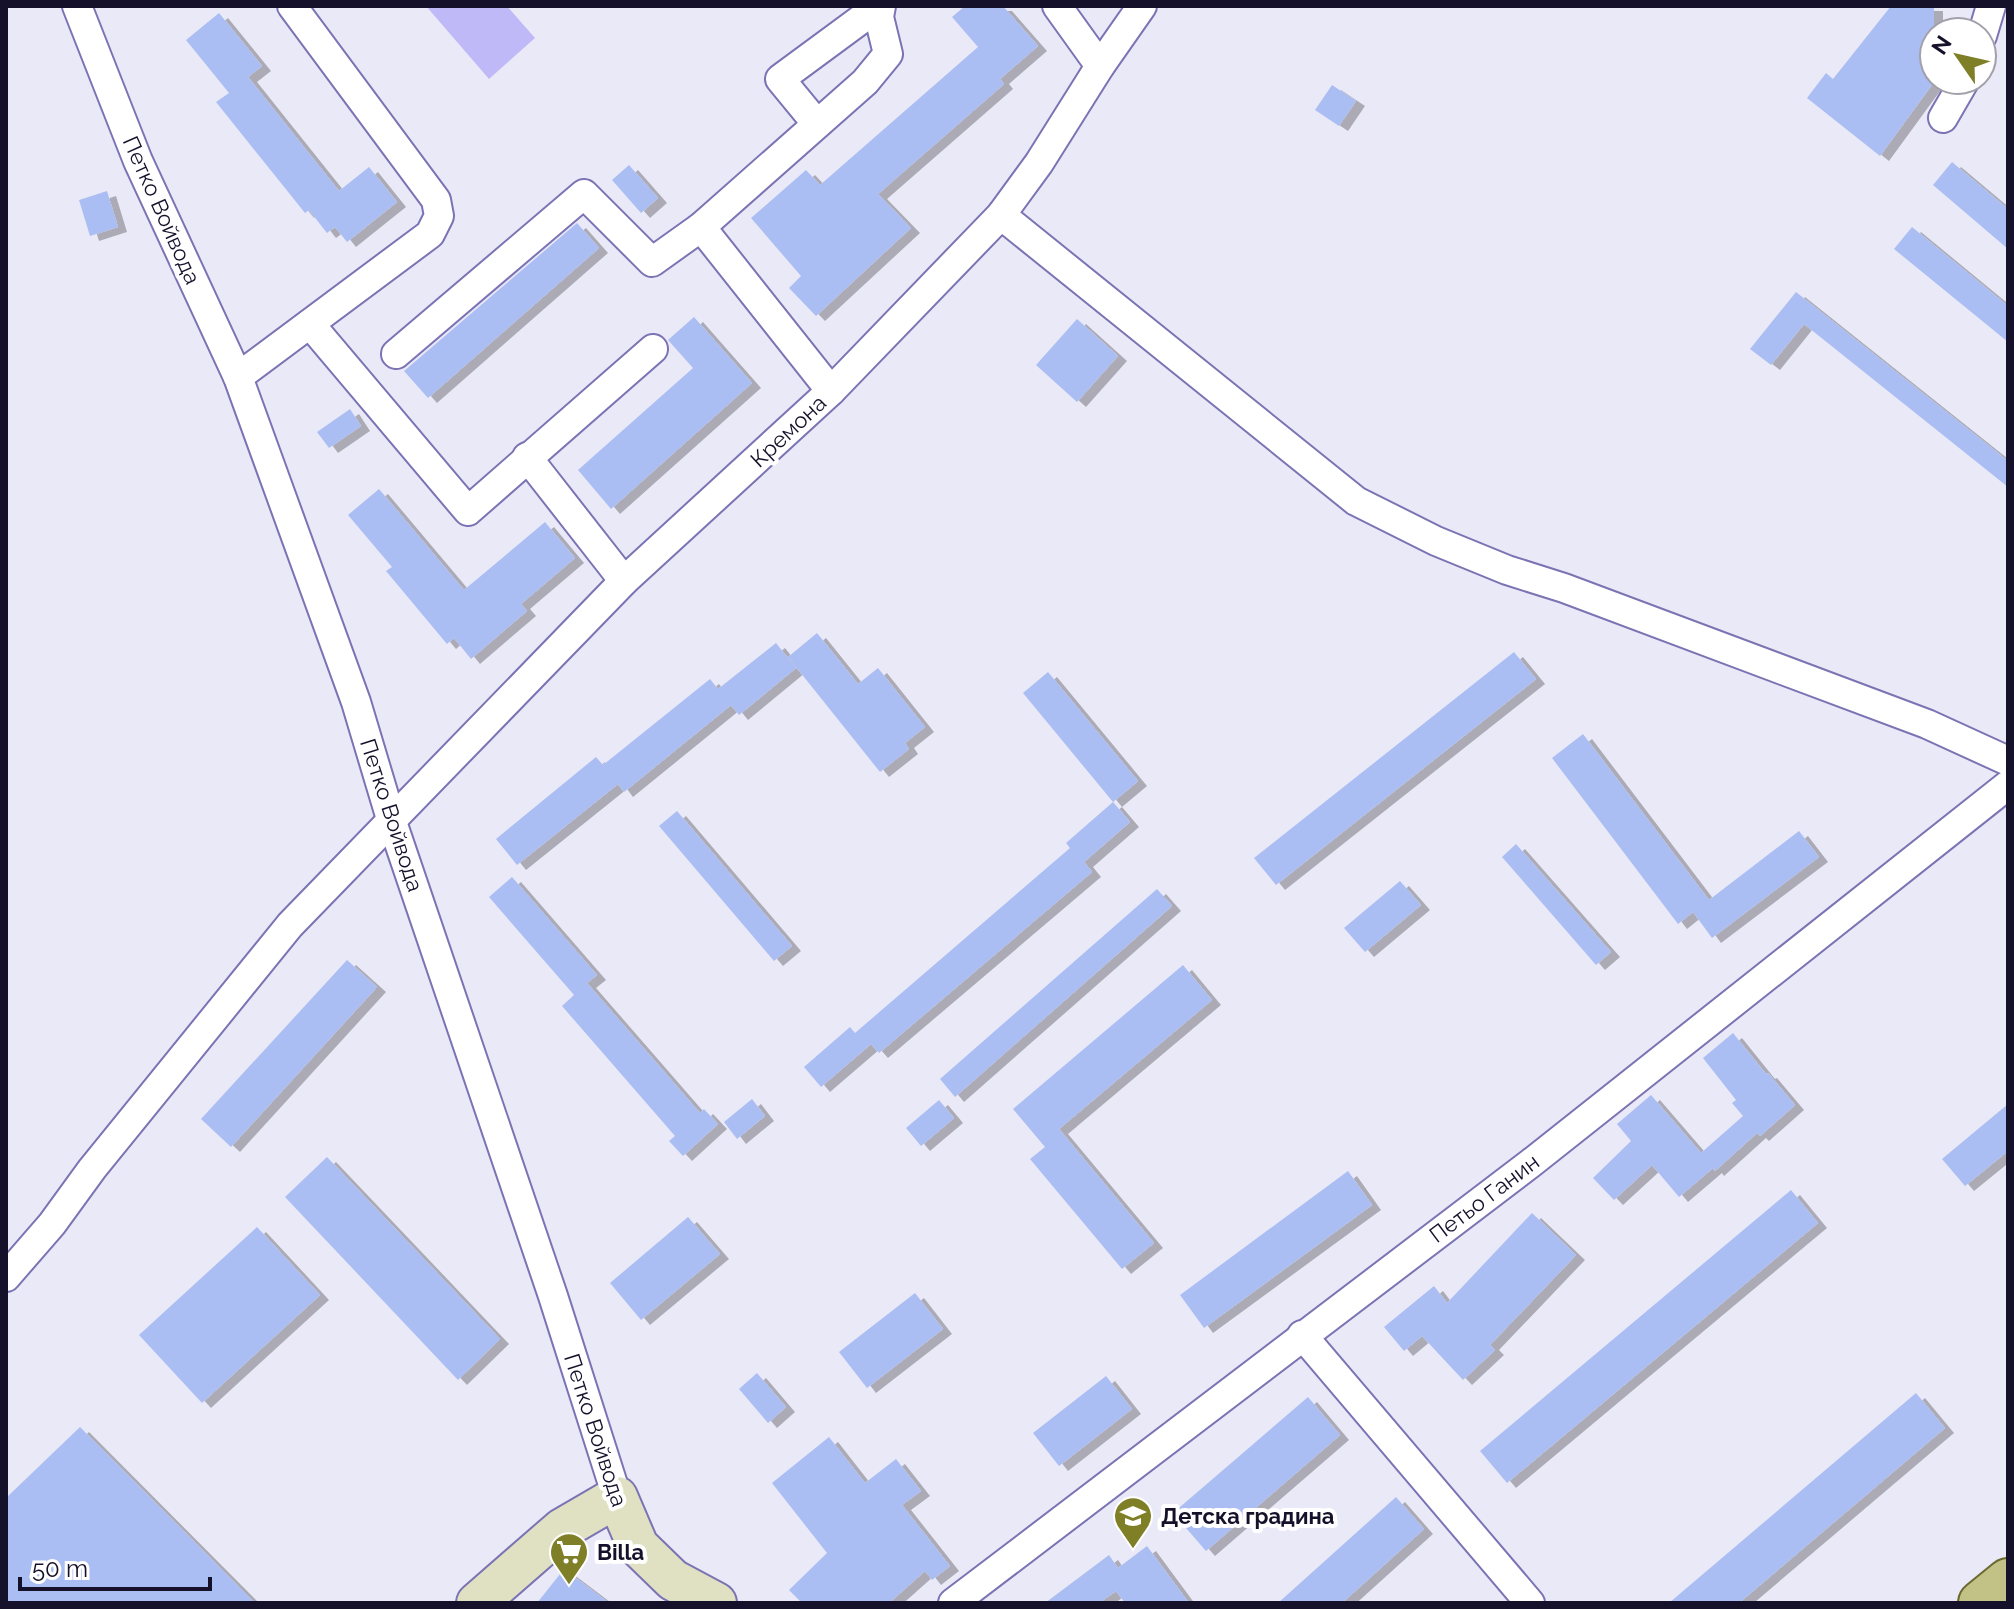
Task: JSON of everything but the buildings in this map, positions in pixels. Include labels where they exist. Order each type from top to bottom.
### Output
[{"type":"main road","points":[[1981,1603],[2008,1581]]},
{"type":"street","name":"Петко Войвода","points":[[77,6],[138,161],[238,377],[356,702],[391,819],[553,1296],[617,1497],[638,1546],[673,1580],[716,1603]]},
{"type":"street","points":[[238,377],[430,234],[439,216],[436,200],[292,6]]},
{"type":"street","points":[[817,124],[780,79],[880,6]]},
{"type":"street","points":[[396,354],[584,194],[652,262],[701,227],[865,82],[888,54],[879,17],[880,6]]},
{"type":"street","points":[[1057,6],[1100,66]]},
{"type":"street","name":"Кремона","points":[[6,1277],[52,1224],[92,1169],[290,925],[624,581],[831,391],[1001,215],[1039,163],[1142,6]]},
{"type":"street","points":[[1943,118],[1956,96]]},
{"type":"street","points":[[1001,215],[1356,501],[1436,541],[1507,570],[1564,588],[1927,724],[2008,761]]},
{"type":"street","points":[[701,227],[831,391]]},
{"type":"street","points":[[310,324],[468,511],[653,349]]},
{"type":"street","points":[[527,457],[624,581]]},
{"type":"street","name":"Петьо Ганин","points":[[953,1603],[1531,1163],[2008,785]]},
{"type":"street","points":[[1302,1335],[1530,1603]]},
{"type":"street","points":[[477,1603],[562,1529],[617,1497]]},
{"type":"shaded area","points":[[426,6],[507,6],[535,38],[489,79]]},
{"type":"place","name":"Детска градина","points":[[1133,1550]]},
{"type":"place","name":"Billa","points":[[569,1586]]}]
